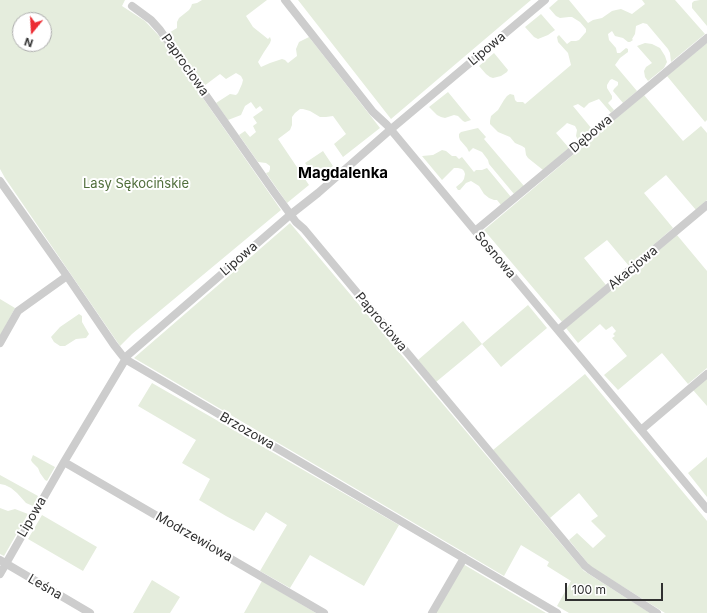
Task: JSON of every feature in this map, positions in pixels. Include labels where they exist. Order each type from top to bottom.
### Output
[{"type":"street","name":"Sosnowa","points":[[285,0],[373,112],[475,231],[707,509]]},
{"type":"street","name":"Lipowa","points":[[0,574],[3,562],[125,359],[132,351],[390,130],[545,0]]},
{"type":"street","name":"Paprociowa","points":[[132,6],[151,20],[160,30],[290,215],[304,229],[588,568],[657,613]]},
{"type":"street","name":"Dębowa","points":[[475,231],[707,38]]},
{"type":"street","name":"Brzozowa","points":[[0,181],[125,359],[556,613]]},
{"type":"street","name":"Akacjowa","points":[[558,330],[707,206]]},
{"type":"street","points":[[0,343],[18,311],[68,276]]},
{"type":"street","points":[[641,430],[707,374]]},
{"type":"street","name":"Modrzewiowa","points":[[64,462],[324,613]]},
{"type":"street","points":[[432,613],[464,558]]},
{"type":"street","name":"Leśna","points":[[3,562],[90,613]]},
{"type":"green space","name":"Lasy Sękocińskie","points":[[0,0],[125,0],[122,6],[145,21],[161,38],[281,210],[132,334],[120,346],[0,169]]},
{"type":"green space","points":[[202,0],[267,0],[246,16],[253,27],[268,39],[270,37],[271,40],[258,62],[261,67],[282,59],[288,63],[297,56],[296,49],[299,42],[309,37],[380,128],[343,157],[334,144],[346,134],[333,116],[320,117],[303,109],[300,109],[295,113],[292,117],[292,125],[290,130],[278,139],[309,185],[287,203],[266,173],[269,172],[270,166],[266,163],[258,162],[239,135],[245,131],[250,137],[256,132],[253,126],[257,123],[253,117],[263,110],[260,106],[256,109],[251,102],[245,106],[241,115],[228,120],[216,103],[230,94],[236,95],[238,93],[243,80],[241,76],[236,73],[226,79],[220,74],[204,86],[167,34],[177,28],[179,18],[189,10],[192,4]]},
{"type":"green space","points":[[298,0],[531,0],[391,119]]},
{"type":"green space","points":[[558,0],[569,0],[588,23],[602,18],[616,10],[621,9],[632,14],[645,4],[642,0],[675,0],[705,34],[671,62],[668,49],[647,24],[643,23],[636,26],[633,40],[630,42],[615,36],[612,31],[608,34],[609,40],[616,48],[617,53],[620,53],[626,48],[628,49],[628,52],[620,58],[615,65],[637,91],[623,103],[613,91],[618,85],[618,82],[612,79],[607,85],[607,88],[612,96],[612,99],[608,103],[614,110],[611,113],[599,99],[589,103],[584,108],[578,104],[573,106],[592,129],[578,140],[575,126],[567,123],[556,133],[569,148],[543,170],[528,158],[525,148],[515,143],[510,137],[498,132],[490,124],[490,121],[491,116],[498,110],[507,96],[510,94],[514,95],[517,102],[523,102],[525,104],[571,65],[568,53],[558,42],[557,37],[559,35],[567,44],[571,41],[579,40],[586,32],[586,29],[580,22],[572,17],[560,18],[556,16],[549,8]]},
{"type":"green space","points":[[707,0],[707,26],[692,8],[692,3],[694,1]]},
{"type":"green space","points":[[541,14],[555,30],[538,39],[534,37],[525,27]]},
{"type":"green space","points":[[645,43],[652,44],[660,48],[667,62],[664,68],[648,81],[645,77],[644,71],[646,67],[652,63],[637,46]]},
{"type":"green space","points":[[707,43],[707,120],[705,122],[667,76]]},
{"type":"green space","points":[[494,53],[508,70],[501,76],[493,78],[486,74],[479,66]]},
{"type":"green space","points":[[448,92],[471,120],[465,122],[458,116],[454,115],[445,118],[441,117],[429,107]]},
{"type":"green space","points":[[644,95],[683,141],[701,126],[707,133],[707,200],[696,210],[666,175],[644,193],[673,228],[629,266],[607,240],[584,258],[606,285],[562,322],[484,230]]},
{"type":"green space","points":[[478,128],[486,137],[484,139],[524,186],[514,194],[489,164],[482,152],[473,148],[469,152],[460,140],[459,134],[461,132]]},
{"type":"green space","points":[[442,150],[446,151],[452,156],[456,156],[459,159],[462,157],[474,172],[476,170],[487,168],[511,197],[501,205],[497,200],[489,198],[484,194],[479,186],[471,181],[466,183],[460,190],[458,190],[456,187],[462,182],[465,174],[462,169],[458,168],[454,168],[442,180],[422,156],[433,155]]},
{"type":"green space","points":[[323,151],[333,166],[317,179],[305,163]]},
{"type":"green space","points":[[290,223],[584,571],[650,613],[569,613],[557,606],[571,581],[547,566],[549,562],[521,545],[504,576],[134,358]]},
{"type":"green space","points":[[677,235],[707,271],[707,368],[688,384],[662,353],[618,390],[604,375],[627,356],[612,338],[615,336],[613,334],[616,331],[612,326],[606,330],[600,324],[578,343],[566,328]]},
{"type":"green space","points":[[0,299],[15,308],[0,336]]},
{"type":"green space","points":[[528,305],[547,328],[501,367],[482,344]]},
{"type":"green space","points":[[79,314],[82,316],[82,322],[89,334],[86,338],[76,339],[65,346],[60,346],[54,342],[51,337],[60,327]]},
{"type":"green space","points":[[463,321],[482,344],[436,382],[418,360]]},
{"type":"green space","points":[[585,374],[707,521],[707,613],[665,613],[590,566],[569,540],[577,533],[593,548],[606,536],[591,521],[598,516],[579,493],[550,518],[493,450]]},
{"type":"green space","points":[[707,378],[707,406],[693,390]]},
{"type":"green space","points":[[152,383],[399,525],[364,586],[310,555],[290,588],[260,571],[287,525],[266,512],[254,531],[199,500],[210,479],[182,463],[196,440],[138,406]]},
{"type":"green space","points":[[33,455],[55,467],[47,481],[32,462],[31,460]]},
{"type":"green space","points":[[707,457],[707,497],[688,473]]},
{"type":"green space","points":[[0,475],[38,496],[33,506],[26,503],[11,488],[0,484]]},
{"type":"green space","points":[[0,508],[8,511],[15,509],[28,514],[4,556],[0,554]]},
{"type":"green space","points":[[42,515],[97,547],[83,571],[28,539]]},
{"type":"green space","points":[[463,564],[546,613],[435,613]]},
{"type":"green space","points":[[152,580],[180,597],[170,613],[133,613]]},
{"type":"green space","points":[[262,581],[316,613],[244,613]]},
{"type":"district","name":"Magdalenka","points":[[343,173]]}]
